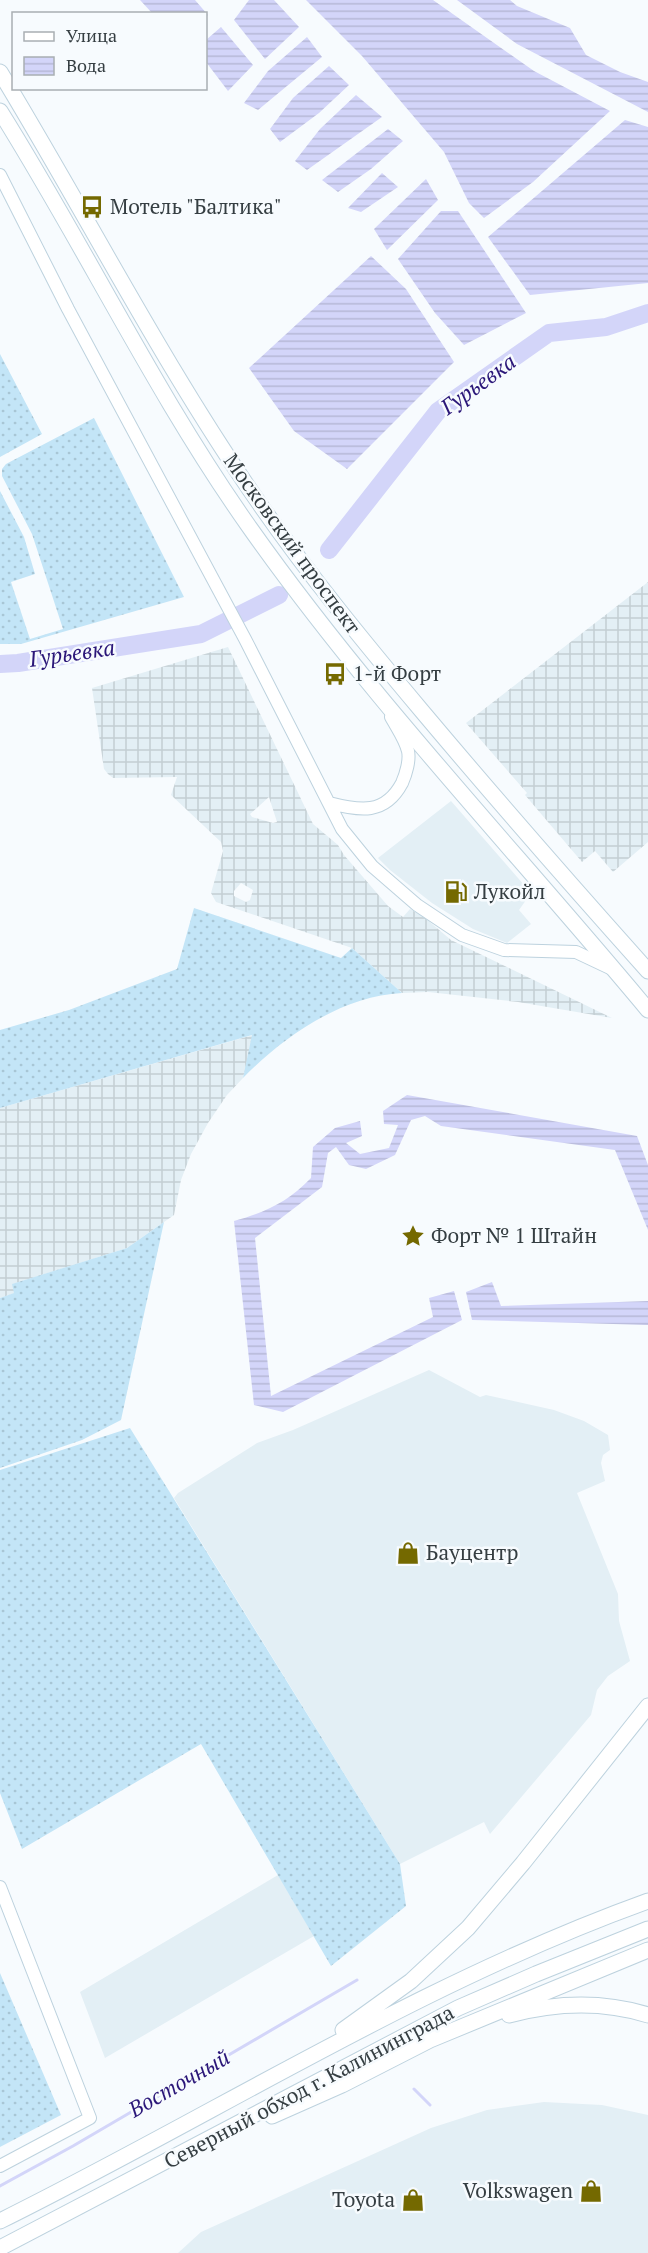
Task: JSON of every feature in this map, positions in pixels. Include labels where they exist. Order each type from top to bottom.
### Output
[{"type":"highway","name":"Московский проспект","points":[[0,72],[50,153],[207,425],[310,574],[458,754],[648,971]]},
{"type":"highway","name":"Московский проспект","points":[[0,111],[33,163],[178,418],[251,529],[377,693],[648,1010]]},
{"type":"highway","points":[[288,2070],[411,1981],[468,1928],[524,1863],[648,1706]]},
{"type":"highway","name":"Северный обход г. Калининграда","points":[[0,2222],[396,2011],[472,1973],[648,1901]]},
{"type":"highway","name":"Северный обход г. Калининграда","points":[[0,2248],[458,2008],[648,1929]]},
{"type":"highway","points":[[199,2144],[332,2089],[430,2040],[648,1950]]},
{"type":"highway","points":[[457,2029],[523,2011],[576,2005],[600,2004],[648,2015]]},
{"type":"main road","points":[[0,175],[68,309],[227,606],[342,829],[372,866],[417,905],[462,935],[504,950],[576,952],[616,971]]},
{"type":"main road","points":[[329,802],[353,809],[376,808],[394,796],[405,777],[409,753],[377,693]]},
{"type":"main road","points":[[0,1887],[90,2118],[0,2166]]},
{"type":"shaded area","points":[[0,354],[42,434],[0,457]]},
{"type":"shaded area","points":[[94,418],[184,597],[21,644],[0,644],[0,491],[24,537],[35,574],[11,582],[30,639],[63,629],[32,534],[2,476],[2,469],[6,464]]},
{"type":"shaded area","points":[[648,582],[648,842],[613,872],[595,851],[582,862],[525,795],[527,793],[466,723]]},
{"type":"shaded area","points":[[228,647],[313,824],[338,845],[388,906],[403,917],[410,909],[425,918],[451,940],[612,1018],[518,1002],[428,992],[402,993],[352,948],[216,902],[211,893],[223,851],[221,842],[171,795],[177,777],[113,778],[108,774],[104,769],[92,688]],"holes":[[[269,797],[277,822],[273,823],[252,817],[250,814]],[[241,883],[253,890],[250,900],[246,902],[234,896],[234,891]]]},
{"type":"shaded area","points":[[451,801],[531,893],[519,910],[531,924],[507,943],[473,929],[432,903],[378,858]]},
{"type":"shaded area","points":[[194,908],[341,958],[352,948],[402,993],[358,1002],[315,1021],[277,1047],[243,1078],[252,1035],[0,1108],[0,1030],[69,1010],[177,969]]},
{"type":"shaded area","points":[[253,1035],[243,1078],[227,1095],[191,1154],[181,1180],[174,1215],[127,1248],[13,1284],[15,1293],[0,1298],[0,1108]]},
{"type":"shaded area","points":[[164,1222],[121,1420],[82,1440],[0,1468],[0,1298],[14,1293],[12,1284],[127,1248]]},
{"type":"shaded area","points":[[429,1370],[480,1397],[486,1395],[554,1410],[584,1421],[608,1435],[610,1450],[603,1455],[601,1463],[605,1481],[577,1493],[618,1594],[619,1621],[630,1661],[608,1676],[597,1690],[591,1715],[490,1834],[484,1822],[400,1864],[174,1498],[178,1493],[257,1443],[293,1430]]},
{"type":"shaded area","points":[[130,1428],[400,1864],[406,1906],[331,1966],[201,1744],[22,1849],[0,1793],[0,1470]]},
{"type":"shaded area","points":[[278,1875],[314,1936],[105,2058],[80,1992]]},
{"type":"shaded area","points":[[0,1973],[61,2115],[0,2147]]},
{"type":"shaded area","points":[[544,2102],[602,2105],[648,2115],[648,2253],[178,2253],[201,2232],[431,2128],[487,2110]]},
{"type":"water","points":[[140,0],[195,0],[205,12],[151,12]]},
{"type":"water","points":[[249,0],[274,0],[299,27],[265,59],[234,20]]},
{"type":"water","points":[[306,0],[433,0],[534,71],[610,111],[533,182],[484,218],[469,203],[444,152],[362,56]]},
{"type":"water","points":[[457,0],[510,0],[517,6],[570,28],[586,55],[620,72],[648,82],[648,112],[517,44]]},
{"type":"water","points":[[221,27],[253,65],[228,91],[207,63],[207,39]]},
{"type":"water","points":[[307,37],[322,57],[258,110],[244,103],[268,71]]},
{"type":"water","points":[[329,66],[349,85],[319,113],[280,142],[270,129],[293,98]]},
{"type":"water","points":[[356,95],[382,117],[307,170],[295,161],[320,129]]},
{"type":"water","points":[[625,120],[648,127],[648,283],[530,295],[488,237]]},
{"type":"water","points":[[388,129],[403,141],[371,169],[338,192],[322,180]]},
{"type":"water","points":[[382,173],[398,187],[361,212],[348,208]]},
{"type":"water","points":[[426,179],[438,200],[387,250],[374,229]]},
{"type":"water","points":[[441,211],[458,211],[526,313],[464,345],[435,313],[398,259]]},
{"type":"water","points":[[371,256],[406,289],[454,362],[347,469],[294,431],[249,368]]},
{"type":"water","points":[[407,1095],[637,1136],[648,1165],[648,1230],[615,1150],[441,1126],[425,1116],[411,1120],[395,1155],[366,1169],[349,1165],[336,1147],[328,1153],[322,1187],[255,1238],[271,1396],[433,1317],[429,1298],[454,1291],[462,1320],[283,1412],[254,1405],[234,1221],[276,1205],[294,1194],[311,1178],[313,1147],[335,1128],[360,1121],[362,1136],[346,1143],[360,1154],[389,1148],[398,1125],[384,1124],[383,1111]]},
{"type":"water","points":[[492,1282],[501,1306],[648,1301],[648,1325],[472,1320],[466,1292]]},
{"type":"waterway","name":"Гурьевка","points":[[329,550],[438,411],[549,333],[606,327],[648,313]]},
{"type":"waterway","name":"Гурьевка","points":[[0,664],[201,634],[279,595]]},
{"type":"waterway","name":"Восточный","points":[[0,2186],[73,2146],[357,1980]]},
{"type":"waterway","name":"Восточный","points":[[414,2089],[430,2105]]},
{"type":"place","name":"Мотель \"Балтика\"","points":[[92,207]]},
{"type":"place","name":"1-й Форт","points":[[335,674]]},
{"type":"place","name":"Лукойл","points":[[456,892]]},
{"type":"place","name":"Форт № 1 Штайн","points":[[413,1236]]},
{"type":"place","name":"Бауцентр","points":[[408,1553]]},
{"type":"place","name":"Volkswagen","points":[[591,2191]]},
{"type":"place","name":"Toyota","points":[[413,2200]]}]
